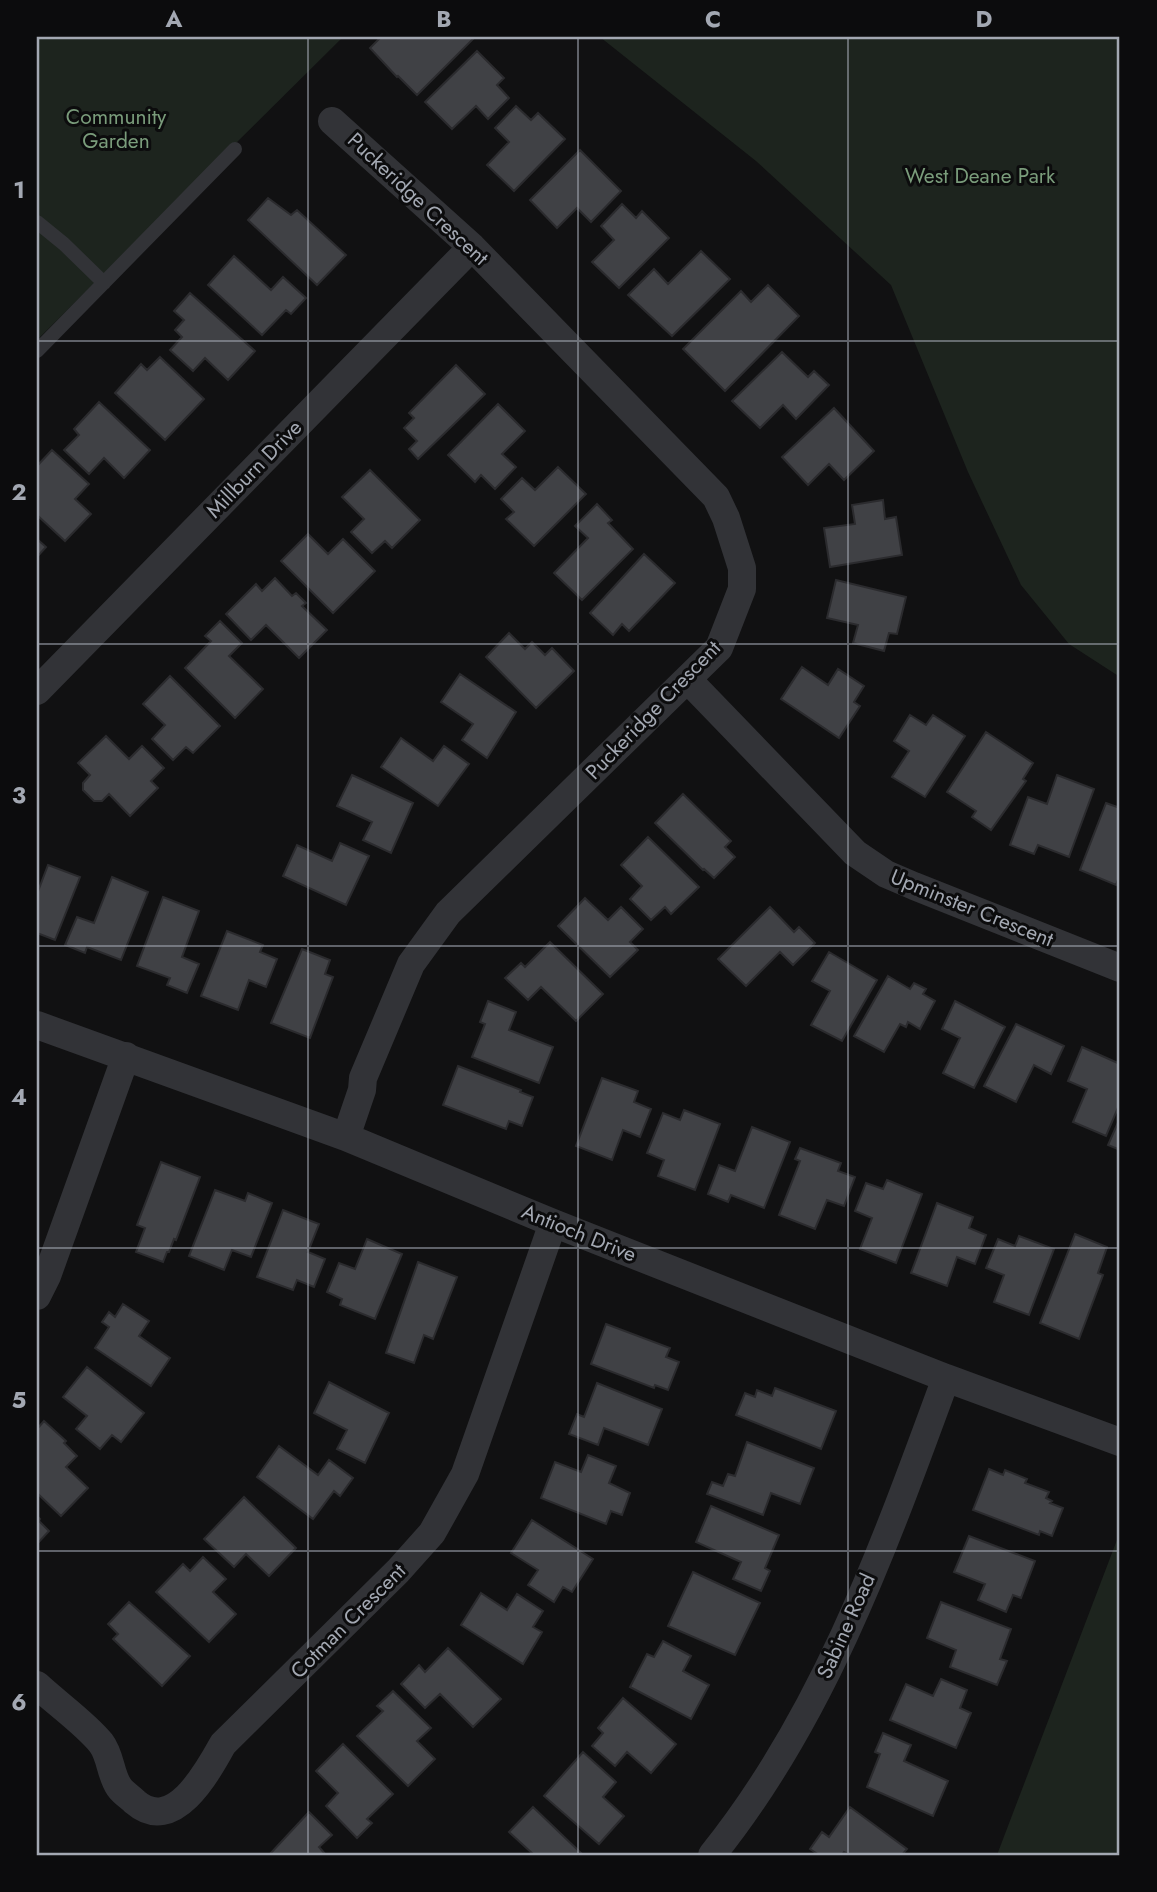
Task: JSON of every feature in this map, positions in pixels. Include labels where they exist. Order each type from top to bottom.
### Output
[{"type":"street","name":"Puckeridge Crescent","points":[[332,121],[472,247],[716,497],[726,518],[742,568],[742,589],[719,648],[448,913],[411,964],[363,1078],[362,1090],[346,1137]]},
{"type":"street","name":"Millburn Drive","points":[[37,691],[472,247]]},
{"type":"street","name":"Upminster Crescent","points":[[688,680],[855,853],[887,874],[914,886],[1120,968]]},
{"type":"street","name":"Antioch Drive","points":[[37,1025],[346,1137],[553,1223],[946,1378],[1120,1442]]},
{"type":"street","points":[[37,1296],[47,1276],[126,1056]]},
{"type":"street","name":"Cotman Crescent","points":[[37,1685],[102,1743],[119,1787],[138,1804],[146,1810],[163,1812],[180,1804],[207,1774],[223,1744],[398,1571],[432,1533],[465,1474],[553,1223]]},
{"type":"street","name":"Sabine Road","points":[[712,1855],[764,1785],[821,1684],[867,1581],[946,1378]]},
{"type":"lane","points":[[37,351],[235,149]]},
{"type":"lane","points":[[37,222],[104,282]]},
{"type":"green space","name":"Community Garden","points":[[37,37],[343,37],[37,340]]},
{"type":"green space","name":"West Deane Park","points":[[600,37],[1120,37],[1120,677],[1069,644],[1021,585],[968,472],[891,285],[756,161]]},
{"type":"green space","points":[[1120,1532],[1120,1855],[997,1855]]},
{"type":"building","points":[[381,37],[475,37],[417,95],[370,48]]},
{"type":"building","points":[[477,51],[504,78],[497,85],[509,98],[488,119],[476,106],[452,129],[425,102]]},
{"type":"building","points":[[516,106],[531,120],[538,113],[565,139],[514,191],[487,165],[509,142],[495,128]]},
{"type":"building","points":[[580,150],[621,191],[591,222],[577,208],[557,228],[530,200]]},
{"type":"building","points":[[268,198],[291,215],[297,210],[346,255],[317,285],[248,220]]},
{"type":"building","points":[[622,204],[636,218],[642,211],[669,238],[619,288],[592,262],[614,240],[601,226]]},
{"type":"building","points":[[701,251],[730,279],[672,336],[628,295],[654,269],[668,284]]},
{"type":"building","points":[[234,256],[271,290],[283,277],[306,298],[291,314],[286,310],[262,335],[208,285]]},
{"type":"building","points":[[768,285],[799,316],[725,391],[683,349],[741,291],[751,302]]},
{"type":"building","points":[[190,293],[255,351],[228,380],[205,358],[193,371],[170,350],[182,337],[175,330],[184,320],[174,311]]},
{"type":"building","points":[[782,352],[808,377],[814,371],[829,385],[796,419],[783,405],[760,428],[732,401]]},
{"type":"building","points":[[160,357],[204,399],[165,440],[115,393],[141,364],[147,370]]},
{"type":"building","points":[[456,365],[485,394],[418,459],[409,449],[417,441],[404,428],[414,418],[409,413]]},
{"type":"building","points":[[99,402],[150,450],[124,478],[104,458],[89,474],[64,450],[79,435],[74,429]]},
{"type":"building","points":[[498,404],[525,431],[502,454],[516,467],[495,489],[481,475],[475,482],[448,455]]},
{"type":"building","points":[[834,408],[874,451],[844,480],[829,464],[808,485],[782,457]]},
{"type":"building","points":[[52,450],[89,484],[75,499],[91,514],[65,541],[37,515],[37,466]]},
{"type":"building","points":[[558,467],[586,494],[534,546],[506,519],[514,512],[501,499],[522,478],[535,490]]},
{"type":"building","points":[[370,470],[420,520],[392,548],[385,541],[372,553],[351,532],[364,519],[342,497]]},
{"type":"building","points":[[883,500],[885,519],[896,517],[902,555],[830,567],[824,528],[855,524],[852,505]]},
{"type":"building","points":[[597,504],[612,520],[608,523],[633,549],[582,600],[554,573],[588,538],[575,526]]},
{"type":"building","points":[[308,534],[328,554],[343,539],[375,571],[333,613],[281,561]]},
{"type":"building","points":[[37,539],[46,547],[37,557]]},
{"type":"building","points":[[644,554],[675,583],[629,631],[622,624],[613,635],[590,613]]},
{"type":"building","points":[[275,578],[292,596],[296,593],[306,603],[302,606],[327,630],[299,658],[266,625],[251,640],[226,614],[256,584],[262,591]]},
{"type":"building","points":[[836,580],[906,597],[897,634],[889,633],[884,651],[853,643],[858,625],[827,618]]},
{"type":"building","points":[[220,621],[242,643],[229,656],[263,689],[235,718],[185,668],[211,641],[205,636]]},
{"type":"building","points":[[509,633],[525,649],[532,642],[545,655],[552,648],[574,671],[536,708],[486,657]]},
{"type":"building","points":[[802,667],[828,685],[838,669],[864,686],[854,702],[860,706],[839,738],[781,699]]},
{"type":"building","points":[[460,674],[516,712],[487,758],[462,740],[473,724],[441,702]]},
{"type":"building","points":[[170,676],[220,726],[193,753],[186,747],[173,760],[152,739],[165,725],[143,704]]},
{"type":"building","points":[[910,715],[926,725],[933,715],[965,736],[925,797],[892,777],[909,751],[894,741]]},
{"type":"building","points":[[986,732],[1033,763],[1023,779],[1026,781],[991,830],[972,817],[976,811],[947,792]]},
{"type":"building","points":[[106,736],[129,759],[142,746],[164,768],[151,781],[158,788],[130,816],[109,794],[102,801],[94,801],[83,790],[83,783],[90,775],[78,763]]},
{"type":"building","points":[[401,738],[433,761],[444,746],[469,764],[438,806],[381,767]]},
{"type":"building","points":[[352,775],[413,803],[391,853],[363,840],[372,822],[337,806]]},
{"type":"building","points":[[1057,775],[1094,789],[1069,857],[1038,845],[1034,854],[1010,845],[1028,797],[1047,804]]},
{"type":"building","points":[[683,794],[731,841],[725,847],[735,857],[714,878],[655,823]]},
{"type":"building","points":[[1106,803],[1120,808],[1120,874],[1116,885],[1080,870]]},
{"type":"building","points":[[648,837],[699,887],[671,914],[665,907],[651,920],[630,899],[642,886],[621,865]]},
{"type":"building","points":[[340,843],[369,856],[346,905],[283,876],[297,845],[332,861]]},
{"type":"building","points":[[48,865],[80,877],[55,940],[37,933],[37,894]]},
{"type":"building","points":[[112,877],[148,892],[121,960],[87,947],[85,953],[65,945],[77,917],[94,923]]},
{"type":"building","points":[[163,897],[199,911],[182,957],[199,964],[187,993],[167,985],[170,978],[137,966]]},
{"type":"building","points":[[585,898],[608,920],[621,907],[643,929],[630,942],[638,950],[610,977],[558,926]]},
{"type":"building","points":[[770,907],[794,932],[799,927],[815,943],[793,965],[780,952],[746,986],[718,959]]},
{"type":"building","points":[[227,931],[263,945],[260,952],[277,959],[266,987],[249,980],[238,1010],[201,996]]},
{"type":"building","points":[[550,942],[603,994],[576,1021],[541,987],[528,1000],[505,978],[521,963],[525,967]]},
{"type":"building","points":[[302,949],[330,960],[325,974],[333,977],[310,1038],[271,1023]]},
{"type":"building","points":[[829,952],[877,980],[842,1041],[811,1025],[830,991],[812,981]]},
{"type":"building","points":[[888,976],[910,989],[914,983],[926,989],[923,994],[935,1001],[920,1029],[908,1022],[906,1027],[900,1024],[884,1052],[854,1036]]},
{"type":"building","points":[[488,1001],[516,1012],[509,1030],[553,1047],[539,1083],[472,1057],[485,1024],[480,1022]]},
{"type":"building","points":[[955,1001],[1005,1027],[974,1088],[943,1073],[960,1038],[942,1029]]},
{"type":"building","points":[[1016,1024],[1064,1046],[1051,1074],[1034,1065],[1016,1102],[984,1086]]},
{"type":"building","points":[[1082,1047],[1120,1064],[1120,1103],[1106,1136],[1073,1122],[1087,1089],[1068,1081]]},
{"type":"building","points":[[458,1066],[533,1097],[522,1126],[509,1121],[506,1129],[443,1105]]},
{"type":"building","points":[[602,1078],[638,1091],[634,1102],[651,1109],[640,1137],[623,1130],[612,1160],[576,1146]]},
{"type":"building","points":[[684,1110],[720,1124],[695,1190],[658,1176],[664,1160],[647,1153],[663,1113],[680,1120]]},
{"type":"building","points":[[1120,1118],[1120,1150],[1108,1145]]},
{"type":"building","points":[[752,1127],[790,1142],[764,1208],[731,1195],[728,1202],[708,1194],[719,1165],[735,1171]]},
{"type":"building","points":[[800,1148],[841,1163],[838,1171],[855,1177],[844,1206],[827,1200],[815,1229],[779,1215],[800,1161],[795,1159]]},
{"type":"building","points":[[161,1162],[200,1177],[176,1240],[174,1239],[163,1262],[136,1252],[145,1228],[137,1225]]},
{"type":"building","points":[[887,1180],[922,1194],[896,1263],[860,1249],[872,1218],[855,1211],[866,1183],[883,1189]]},
{"type":"building","points":[[215,1190],[245,1201],[248,1193],[272,1203],[251,1257],[232,1250],[224,1270],[189,1256]]},
{"type":"building","points":[[937,1203],[973,1217],[969,1228],[986,1235],[975,1264],[957,1257],[947,1286],[911,1273]]},
{"type":"building","points":[[283,1210],[319,1224],[308,1252],[325,1259],[314,1287],[297,1280],[293,1290],[257,1277]]},
{"type":"building","points":[[1075,1234],[1107,1247],[1098,1273],[1103,1275],[1079,1339],[1040,1323]]},
{"type":"building","points":[[1019,1236],[1054,1249],[1029,1315],[994,1302],[1004,1275],[986,1268],[998,1239],[1015,1246]]},
{"type":"building","points":[[367,1239],[402,1254],[375,1319],[340,1305],[342,1299],[327,1292],[339,1263],[355,1269]]},
{"type":"building","points":[[418,1262],[457,1277],[433,1339],[424,1335],[414,1363],[386,1353]]},
{"type":"building","points":[[123,1304],[149,1321],[139,1336],[170,1358],[151,1386],[95,1348],[109,1327],[102,1322],[109,1312],[115,1317]]},
{"type":"building","points":[[606,1324],[670,1348],[666,1357],[679,1362],[668,1390],[655,1385],[654,1388],[591,1364]]},
{"type":"building","points":[[87,1367],[144,1413],[121,1442],[112,1435],[100,1449],[76,1429],[87,1416],[63,1397]]},
{"type":"building","points":[[329,1382],[389,1413],[365,1463],[337,1449],[347,1430],[314,1413]]},
{"type":"building","points":[[597,1383],[662,1409],[648,1445],[604,1428],[598,1445],[569,1434],[577,1414],[584,1417]]},
{"type":"building","points":[[775,1388],[836,1411],[821,1449],[736,1415],[745,1393],[755,1397],[757,1390],[772,1396]]},
{"type":"building","points":[[44,1421],[66,1441],[64,1443],[77,1456],[66,1467],[88,1488],[61,1516],[37,1493],[37,1429]]},
{"type":"building","points":[[747,1442],[814,1468],[800,1504],[771,1493],[763,1515],[707,1494],[712,1482],[723,1486],[728,1474],[735,1476]]},
{"type":"building","points":[[279,1446],[318,1475],[329,1460],[353,1478],[340,1496],[334,1491],[313,1519],[257,1477]]},
{"type":"building","points":[[588,1455],[616,1466],[609,1483],[630,1493],[622,1515],[611,1511],[606,1524],[541,1498],[555,1462],[581,1472]]},
{"type":"building","points":[[989,1469],[1003,1475],[1005,1470],[1027,1479],[1025,1483],[1049,1492],[1046,1498],[1052,1501],[1050,1503],[1063,1508],[1052,1536],[1040,1531],[1039,1535],[973,1510]]},
{"type":"building","points":[[244,1497],[296,1548],[269,1576],[246,1554],[234,1567],[204,1539]]},
{"type":"building","points":[[711,1506],[779,1535],[765,1568],[770,1571],[761,1591],[733,1579],[741,1562],[696,1542]]},
{"type":"building","points":[[37,1516],[49,1531],[37,1544]]},
{"type":"building","points":[[532,1520],[593,1559],[572,1592],[563,1587],[554,1602],[528,1585],[538,1570],[511,1553]]},
{"type":"building","points":[[969,1536],[1035,1561],[1021,1598],[1013,1595],[1006,1612],[978,1600],[985,1584],[954,1572]]},
{"type":"building","points":[[203,1557],[226,1579],[213,1592],[236,1614],[209,1642],[156,1592],[183,1564],[190,1571]]},
{"type":"building","points":[[693,1572],[760,1603],[735,1655],[668,1626]]},
{"type":"building","points":[[481,1593],[507,1610],[517,1594],[543,1611],[533,1627],[542,1632],[523,1664],[461,1625]]},
{"type":"building","points":[[129,1602],[190,1656],[162,1686],[113,1639],[118,1634],[108,1624]]},
{"type":"building","points":[[941,1602],[1011,1629],[1000,1659],[1007,1661],[997,1685],[950,1667],[956,1650],[927,1638]]},
{"type":"building","points":[[663,1641],[691,1656],[683,1671],[709,1685],[691,1719],[630,1687],[647,1654],[654,1657]]},
{"type":"building","points":[[448,1648],[501,1699],[473,1727],[440,1694],[425,1708],[401,1684],[419,1665],[425,1672]]},
{"type":"building","points":[[941,1679],[967,1690],[960,1708],[971,1713],[956,1748],[890,1720],[906,1684],[933,1696]]},
{"type":"building","points":[[393,1691],[431,1728],[417,1741],[435,1759],[408,1786],[357,1736],[383,1711],[377,1706]]},
{"type":"building","points":[[623,1698],[676,1744],[651,1773],[627,1752],[615,1766],[592,1746],[603,1733],[598,1728]]},
{"type":"building","points":[[883,1733],[911,1745],[904,1761],[948,1781],[933,1816],[867,1787],[880,1754],[875,1752]]},
{"type":"building","points":[[343,1744],[393,1794],[367,1819],[372,1823],[357,1838],[326,1806],[338,1793],[316,1771]]},
{"type":"building","points":[[583,1752],[616,1782],[603,1797],[624,1816],[599,1844],[544,1796]]},
{"type":"building","points":[[533,1807],[583,1855],[534,1855],[509,1832]]},
{"type":"building","points":[[850,1807],[907,1849],[902,1855],[850,1855],[844,1852],[842,1855],[819,1855],[810,1849],[822,1832],[829,1837]]},
{"type":"building","points":[[309,1812],[332,1835],[319,1847],[326,1855],[269,1855]]}]
